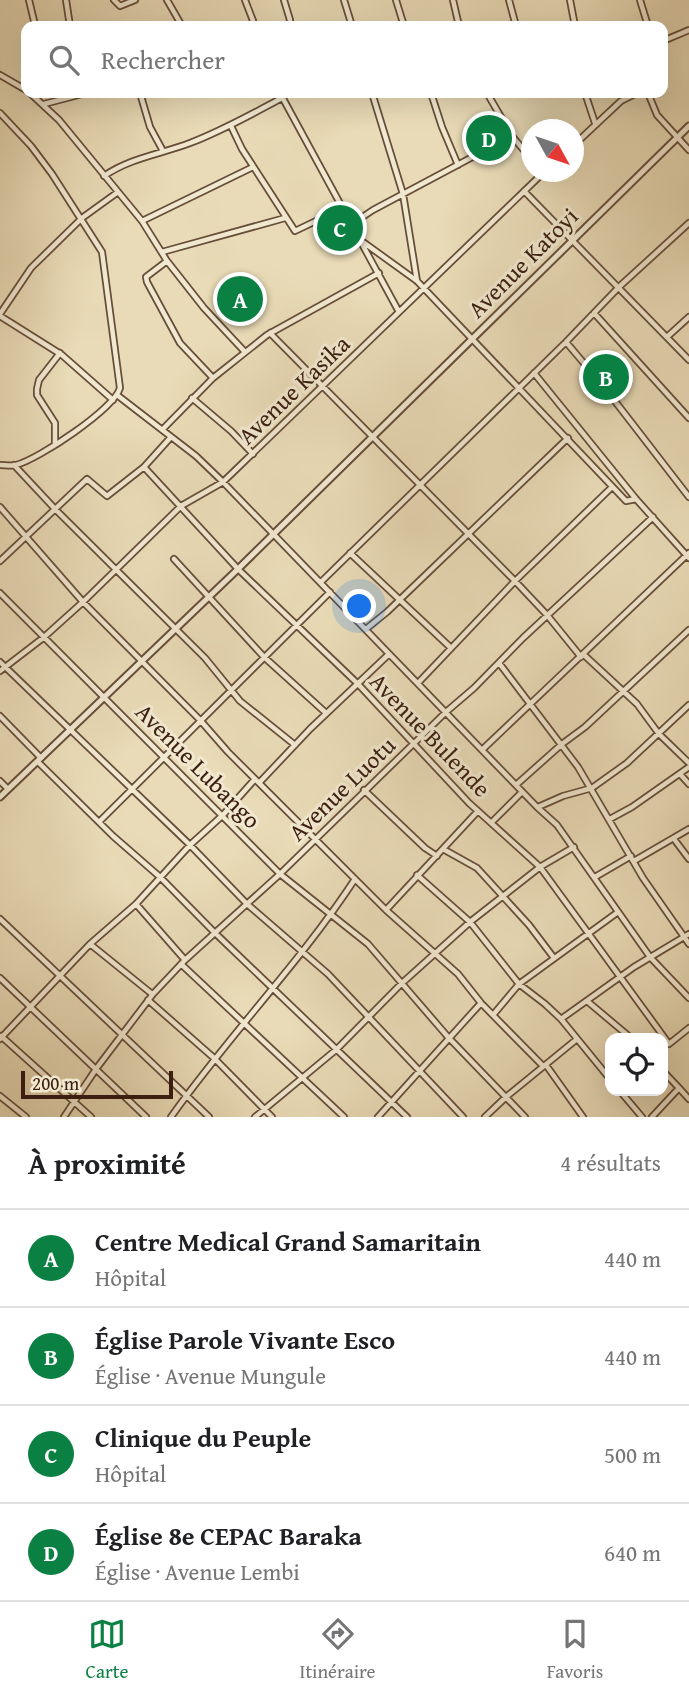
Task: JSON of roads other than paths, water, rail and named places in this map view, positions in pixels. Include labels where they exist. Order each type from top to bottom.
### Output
[{"type":"street","points":[[29,0],[34,21]]},
{"type":"street","points":[[66,0],[69,21]]},
{"type":"street","points":[[114,0],[120,6],[135,0]]},
{"type":"street","points":[[167,0],[179,21]]},
{"type":"street","points":[[245,0],[253,21]]},
{"type":"street","points":[[284,0],[290,20]]},
{"type":"street","points":[[344,0],[350,21]]},
{"type":"street","points":[[396,0],[402,21]]},
{"type":"street","points":[[453,0],[457,21]]},
{"type":"street","points":[[509,0],[515,21]]},
{"type":"street","points":[[570,0],[574,21]]},
{"type":"street","points":[[640,0],[646,21]]},
{"type":"street","points":[[668,39],[689,30]]},
{"type":"street","points":[[0,75],[21,88]]},
{"type":"street","points":[[36,98],[59,120],[142,221],[167,261],[209,314],[245,352]]},
{"type":"street","points":[[43,104],[62,98]]},
{"type":"street","points":[[141,98],[150,127],[163,151]]},
{"type":"street","points":[[104,176],[128,162],[189,143],[231,126],[276,98]]},
{"type":"street","points":[[283,98],[399,312]]},
{"type":"street","points":[[374,98],[403,194],[417,281]]},
{"type":"street","points":[[433,98],[458,165]]},
{"type":"street","points":[[490,98],[521,147]]},
{"type":"street","points":[[587,98],[595,123]]},
{"type":"street","points":[[584,134],[627,98]]},
{"type":"street","points":[[650,98],[657,116],[689,150]]},
{"type":"street","points":[[0,113],[31,146],[103,252],[120,388],[115,397],[55,446],[14,466],[0,465]]},
{"type":"street","points":[[231,126],[253,167],[297,232],[343,208]]},
{"type":"street","name":"Avenue Katoyi","points":[[0,797],[238,569],[689,126]]},
{"type":"street","points":[[352,224],[512,136]]},
{"type":"street","points":[[142,221],[253,167]]},
{"type":"street","name":"Avenue Kasika","points":[[0,671],[43,638],[83,602],[181,506],[223,482],[533,182]]},
{"type":"street","points":[[524,191],[570,240],[620,286],[689,360]]},
{"type":"street","points":[[118,192],[82,218],[31,268],[0,315],[60,354],[172,437],[223,482],[557,825],[650,957],[689,998]]},
{"type":"street","points":[[162,252],[285,218]]},
{"type":"street","points":[[321,582],[620,286],[689,223]]},
{"type":"street","points":[[363,243],[371,246],[417,281],[625,501],[636,499]]},
{"type":"street","points":[[167,261],[146,277],[147,282],[180,343],[213,378]]},
{"type":"street","points":[[162,430],[213,378],[270,333],[379,273]]},
{"type":"street","points":[[594,313],[689,418]]},
{"type":"street","points":[[667,337],[689,317]]},
{"type":"street","points":[[270,333],[515,581],[582,656],[637,704],[659,734],[689,765],[632,807],[610,819]]},
{"type":"street","points":[[566,342],[689,497]]},
{"type":"street","points":[[55,446],[55,423],[37,395],[37,389],[39,380],[60,354]]},
{"type":"street","points":[[483,749],[688,556],[636,499],[534,373]]},
{"type":"street","points":[[191,398],[231,431],[253,454]]},
{"type":"street","points":[[0,561],[87,479],[106,496],[144,467],[172,437]]},
{"type":"street","points":[[366,629],[568,438]]},
{"type":"street","points":[[14,466],[213,667],[240,701],[295,746]]},
{"type":"street","name":"Avenue Bulende","points":[[144,467],[238,569],[358,684],[478,811],[540,867],[670,1044],[689,1028]]},
{"type":"street","points":[[418,683],[515,581],[612,487]]},
{"type":"street","points":[[0,507],[83,602],[257,781],[386,911],[458,974],[492,1015],[544,1066],[583,1117]]},
{"type":"street","name":"Avenue Luotu","points":[[64,1117],[148,1000],[183,962],[280,874],[364,790],[653,517]]},
{"type":"street","points":[[350,553],[451,648]]},
{"type":"street","points":[[174,559],[264,657],[326,713]]},
{"type":"street","points":[[99,822],[330,592]]},
{"type":"street","name":"Avenue Lubango","points":[[0,593],[280,874],[366,942],[448,1037],[525,1117]]},
{"type":"street","points":[[516,785],[585,727],[689,631]]},
{"type":"street","points":[[91,1117],[1,1037],[90,944],[136,904],[190,845],[389,654]]},
{"type":"street","points":[[0,662],[190,845],[247,904],[328,974],[463,1117]]},
{"type":"street","points":[[499,663],[532,703],[592,788],[643,878],[687,935],[689,944]]},
{"type":"street","points":[[537,807],[592,788],[627,763],[689,705]]},
{"type":"street","points":[[0,716],[99,822],[160,877],[407,1117]]},
{"type":"street","points":[[680,774],[689,785]]},
{"type":"street","points":[[0,781],[8,789]]},
{"type":"street","points":[[364,790],[425,848],[437,856]]},
{"type":"street","points":[[491,823],[522,792]]},
{"type":"street","points":[[386,911],[478,811]]},
{"type":"street","points":[[595,877],[689,829]]},
{"type":"street","points":[[674,839],[689,859]]},
{"type":"street","points":[[255,1117],[337,1049],[401,984],[470,922],[540,867],[574,847]]},
{"type":"street","points":[[443,849],[477,868],[503,895],[554,958]]},
{"type":"street","points":[[417,875],[470,922],[519,984],[561,1019],[605,1073]]},
{"type":"street","points":[[171,1117],[214,1058],[331,916],[355,879]]},
{"type":"street","points":[[136,904],[183,962],[344,1117]]},
{"type":"street","points":[[492,1015],[519,984],[618,912]]},
{"type":"street","points":[[0,919],[209,1117]]},
{"type":"street","points":[[561,1019],[619,977],[687,935]]},
{"type":"street","points":[[90,944],[153,994]]},
{"type":"street","points":[[0,978],[146,1117]]},
{"type":"street","points":[[148,1000],[214,1058],[272,1117]]},
{"type":"street","points":[[587,1001],[625,1033]]},
{"type":"street","points":[[378,1117],[481,1003]]},
{"type":"street","points":[[485,1117],[577,1039]]},
{"type":"street","points":[[668,1076],[688,1097]]},
{"type":"street","points":[[652,1117],[679,1088]]},
{"type":"street","points":[[0,1096],[26,1117]]},
{"type":"street","points":[[624,1096],[642,1117]]},
{"type":"place","name":"Église 8e CEPAC Baraka","points":[[489,138]]},
{"type":"place","name":"Clinique du Peuple","points":[[340,228]]},
{"type":"place","name":"Centre Medical Grand Samaritain","points":[[240,299]]},
{"type":"place","name":"Église Parole Vivante Esco","points":[[606,377]]}]
